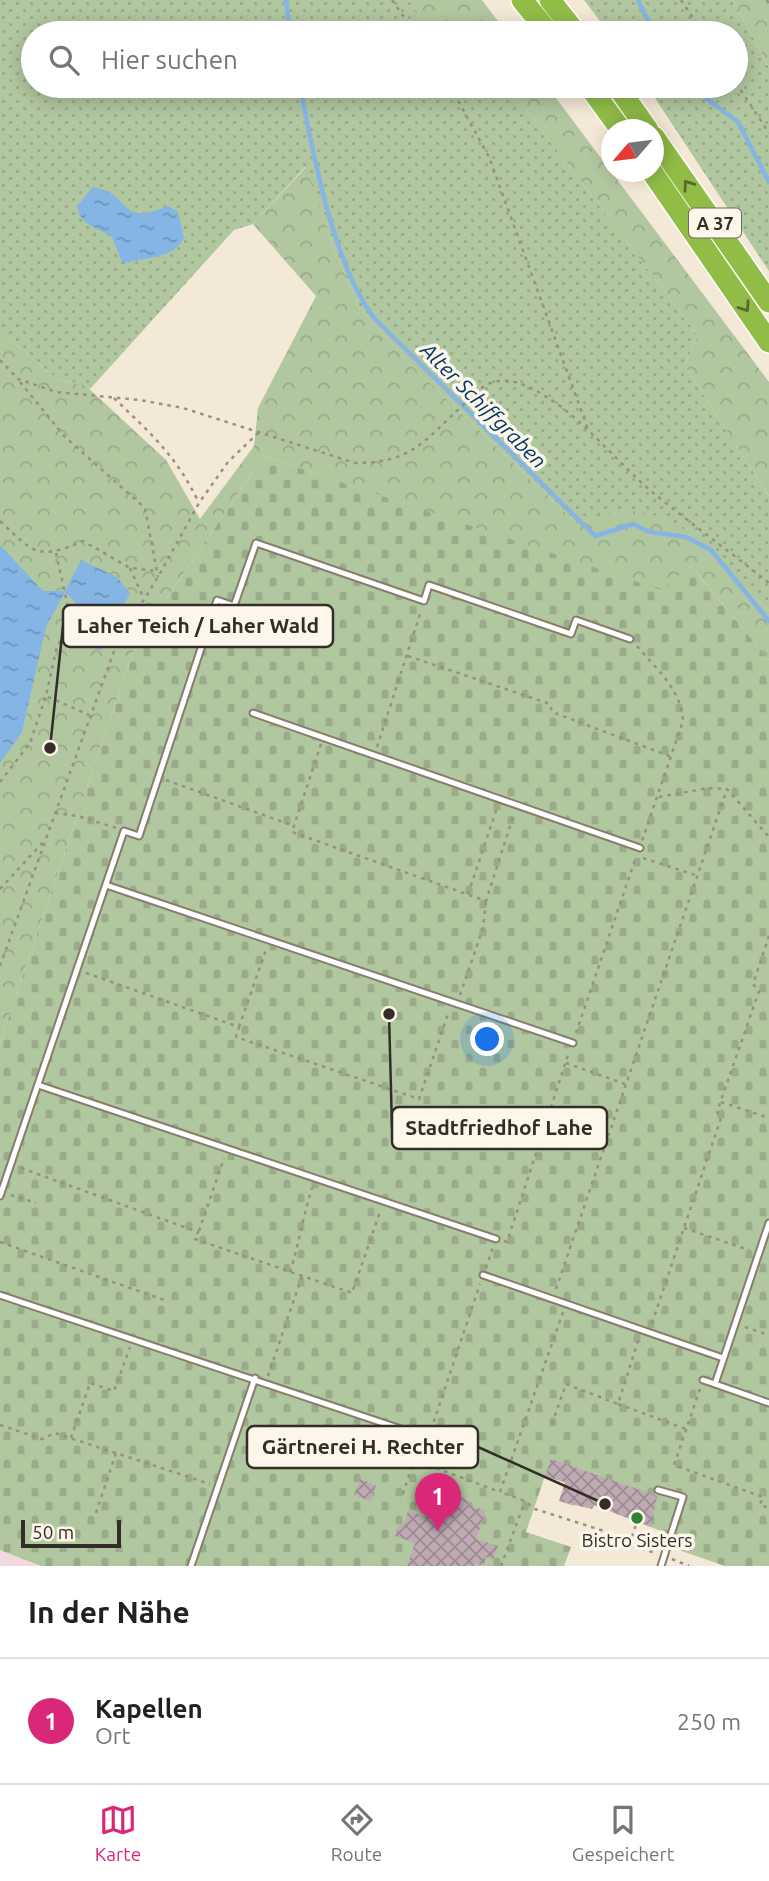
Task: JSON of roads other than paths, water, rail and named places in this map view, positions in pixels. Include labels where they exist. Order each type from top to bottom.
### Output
[{"type":"highway","points":[[522,0],[539,21]]},
{"type":"highway","points":[[550,0],[567,21]]},
{"type":"highway","points":[[598,98],[613,119]]},
{"type":"highway","points":[[625,98],[640,119]]},
{"type":"highway","name":"A 37","points":[[664,153],[769,302]]},
{"type":"highway","name":"A 37","points":[[659,182],[769,342]]},
{"type":"lane","points":[[1,1194],[124,831],[139,836],[217,600],[234,606],[256,543],[424,601],[429,585],[571,634],[576,620],[630,639]]},
{"type":"lane","points":[[253,713],[375,753],[640,848]]},
{"type":"lane","points":[[106,885],[573,1042]]},
{"type":"lane","points":[[38,1085],[384,1199],[496,1239]]},
{"type":"lane","points":[[715,1384],[769,1223]]},
{"type":"lane","points":[[483,1275],[650,1331],[723,1359]]},
{"type":"lane","points":[[0,1294],[428,1438]]},
{"type":"lane","points":[[191,1566],[255,1378]]},
{"type":"lane","points":[[703,1380],[769,1403]]},
{"type":"lane","points":[[658,1490],[683,1497],[661,1566]]},
{"type":"water","points":[[93,187],[105,190],[132,211],[152,212],[168,206],[178,212],[184,238],[179,245],[165,254],[123,264],[112,237],[85,222],[79,213],[77,206]]},
{"type":"water","points":[[0,545],[43,591],[65,591],[81,560],[117,577],[130,593],[101,651],[79,641],[91,619],[65,592],[46,627],[22,732],[0,763]]},
{"type":"waterway","name":"Alter Schiffgraben","points":[[286,0],[289,21]]},
{"type":"waterway","points":[[638,0],[649,21]]},
{"type":"waterway","name":"Alter Schiffgraben","points":[[302,98],[318,175],[336,238],[347,268],[374,318],[595,536],[633,524],[650,532],[686,537],[711,550],[769,621]]},
{"type":"waterway","points":[[706,98],[738,122],[769,182]]},
{"type":"place","name":"Laher Teich / Laher Wald","points":[[50,748]]},
{"type":"place","name":"Stadtfriedhof Lahe","points":[[389,1014]]},
{"type":"place","name":"Gärtnerei H. Rechter","points":[[605,1504]]},
{"type":"place","name":"Bistro Sisters","points":[[637,1518]]},
{"type":"place","name":"Kapellen","points":[[438,1531]]}]
